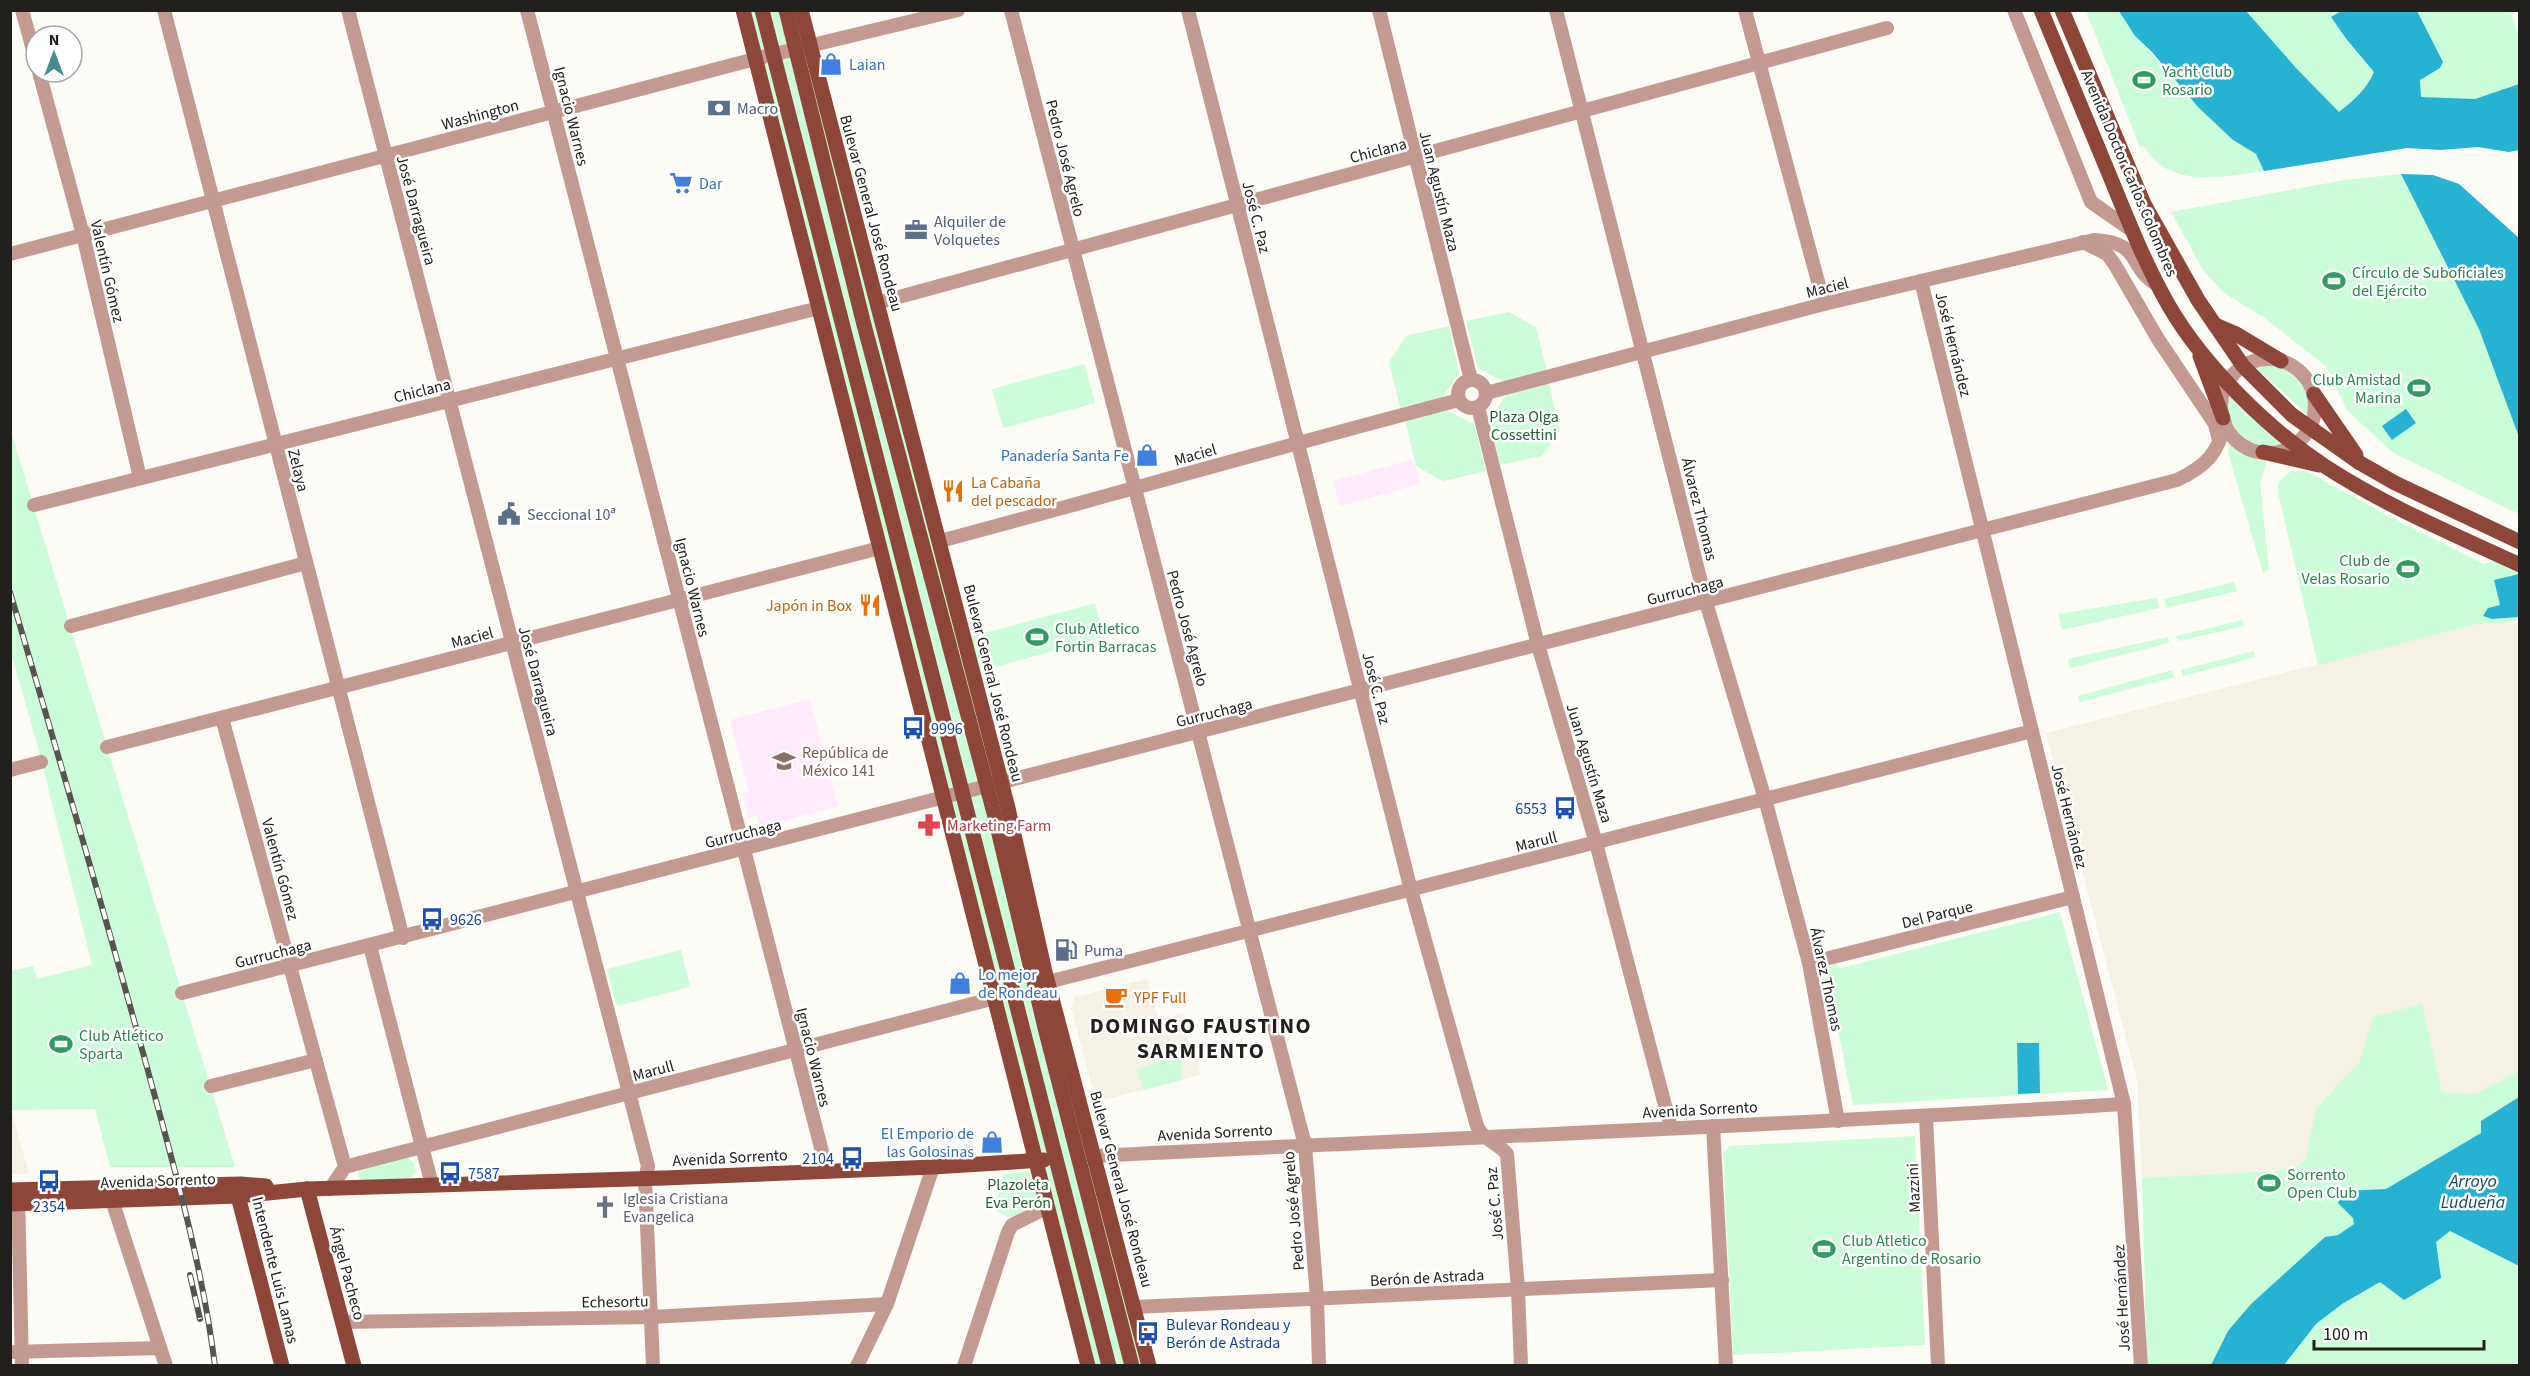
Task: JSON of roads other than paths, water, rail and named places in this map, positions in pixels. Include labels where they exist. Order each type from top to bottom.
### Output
[{"type":"main road","points":[[742,10],[1088,1365]]},
{"type":"main road","points":[[762,10],[1109,1365]]},
{"type":"main road","name":"Bulevar General José Rondeau","points":[[786,10],[804,48],[861,243],[940,541],[1046,1032],[1132,1365]]},
{"type":"main road","name":"Bulevar General José Rondeau","points":[[801,10],[804,48],[863,321],[994,785],[1095,1156],[1147,1361]]},
{"type":"main road","name":"Avenida Doctor Carlos Colombres","points":[[2041,10],[2131,230],[2169,306],[2196,345],[2228,382],[2295,444],[2325,467],[2398,507],[2520,565]]},
{"type":"main road","name":"Avenida Doctor Carlos Colombres","points":[[2062,10],[2144,204],[2214,325],[2243,366],[2274,399],[2309,429],[2361,463],[2395,483],[2520,542]]},
{"type":"main road","points":[[861,243],[863,321]]},
{"type":"main road","points":[[2214,325],[2236,334],[2281,361]]},
{"type":"main road","points":[[2196,345],[2223,426]]},
{"type":"main road","points":[[2314,394],[2361,463]]},
{"type":"main road","points":[[2263,452],[2325,467]]},
{"type":"main road","points":[[888,581],[890,512]]},
{"type":"main road","points":[[1004,956],[1005,1037]]},
{"type":"main road","points":[[1046,977],[1046,1032]]},
{"type":"main road","name":"Avenida Sorrento","points":[[14,1197],[645,1179],[933,1167],[1095,1156]]},
{"type":"main road","name":"Ángel Pacheco","points":[[308,1189],[354,1365]]},
{"type":"main road","name":"Intendente Luis Lamas","points":[[239,1190],[282,1365]]},
{"type":"street","name":"Zelaya","points":[[164,10],[403,938]]},
{"type":"street","name":"José Darragueira","points":[[348,10],[648,1166],[645,1179],[653,1365]]},
{"type":"street","name":"Ignacio Warnes","points":[[527,10],[826,1171]]},
{"type":"street","name":"Washington","points":[[10,254],[755,59],[958,10]]},
{"type":"street","name":"Pedro José Agrelo","points":[[1011,10],[1305,1145],[1317,1298],[1319,1365]]},
{"type":"street","name":"José C. Paz","points":[[1188,10],[1411,890],[1477,1126],[1485,1139],[1500,1145],[1507,1154],[1518,1289],[1521,1365]]},
{"type":"street","name":"Juan Agustín Maza","points":[[1379,10],[1471,380]]},
{"type":"street","name":"Álvarez Thomas","points":[[1556,10],[1706,602],[1765,799],[1809,963],[1838,1121]]},
{"type":"street","points":[[1745,10],[1824,304]]},
{"type":"street","points":[[2014,10],[2091,202],[2131,230]]},
{"type":"street","name":"Chiclana","points":[[877,303],[1759,65],[1887,28]]},
{"type":"street","name":"Valentín Gómez","points":[[42,84],[83,235],[140,478]]},
{"type":"street","name":"Maciel","points":[[1486,393],[1824,304],[2082,242],[2110,241],[2125,246],[2134,257],[2145,278],[2159,286]]},
{"type":"street","points":[[2082,242],[2107,254],[2158,339],[2223,426],[2251,450],[2277,452],[2295,444],[2309,429],[2315,406],[2314,394],[2299,370],[2281,361],[2255,361],[2243,366],[2228,382]]},
{"type":"street","name":"José Hernández","points":[[1921,281],[2124,1104],[2141,1365]]},
{"type":"street","name":"Chiclana","points":[[34,505],[819,308]]},
{"type":"street","points":[[1471,380],[1483,385],[1486,393],[1485,400],[1478,407],[1467,407],[1459,400],[1459,389],[1466,381],[1471,380]]},
{"type":"street","name":"Gurruchaga","points":[[182,993],[2177,480],[2196,471],[2220,445],[2223,426],[2222,399],[2228,382]]},
{"type":"street","name":"Maciel","points":[[940,541],[1459,400]]},
{"type":"street","name":"Juan Agustín Maza","points":[[1478,407],[1538,645],[1596,843],[1671,1128]]},
{"type":"street","name":"Maciel","points":[[107,747],[880,548]]},
{"type":"street","points":[[70,626],[306,562]]},
{"type":"street","name":"Valentín Gómez","points":[[222,718],[345,1167]]},
{"type":"street","name":"Marull","points":[[1046,977],[1250,932],[2032,731]]},
{"type":"street","points":[[10,770],[41,762]]},
{"type":"street","name":"Del Parque","points":[[1809,963],[2073,897]]},
{"type":"street","points":[[370,946],[432,1185]]},
{"type":"street","name":"Marull","points":[[345,1167],[422,1145],[995,998]]},
{"type":"street","points":[[211,1086],[316,1060]]},
{"type":"street","name":"Avenida Sorrento","points":[[1095,1156],[1926,1117],[2124,1104]]},
{"type":"street","name":"Mazzini","points":[[1926,1117],[1938,1365]]},
{"type":"street","points":[[1713,1126],[1726,1365]]},
{"type":"street","points":[[330,1189],[345,1167]]},
{"type":"street","points":[[857,1365],[887,1304],[933,1167]]},
{"type":"street","points":[[110,1194],[166,1365]]},
{"type":"street","points":[[14,1197],[18,1357],[160,1348]]},
{"type":"street","points":[[964,1365],[977,1334],[1008,1232],[1012,1225],[1048,1207]]},
{"type":"street","name":"Berón de Astrada","points":[[1134,1307],[1722,1280]]},
{"type":"street","name":"Echesortu","points":[[342,1322],[652,1317],[887,1304]]},
{"type":"water","points":[[2119,11],[2246,11],[2339,112],[2359,94],[2374,72],[2331,17],[2341,11],[2417,11],[2443,62],[2440,68],[2420,80],[2421,97],[2475,99],[2519,84],[2519,150],[2509,152],[2478,147],[2441,150],[2407,148],[2264,171],[2256,154],[2233,140],[2198,107],[2152,52],[2135,36]]},
{"type":"water","points":[[2401,174],[2433,175],[2459,184],[2519,238],[2519,437],[2479,329]]},
{"type":"water","points":[[2406,409],[2416,423],[2392,440],[2382,426]]},
{"type":"water","points":[[2519,574],[2519,617],[2492,619],[2483,616],[2488,608],[2500,605],[2494,580]]},
{"type":"water","points":[[2017,1043],[2039,1043],[2040,1093],[2018,1094]]},
{"type":"water","name":"Arroyo Ludueña","points":[[2519,1097],[2519,1266],[2450,1231],[2436,1242],[2441,1278],[2404,1300],[2380,1282],[2342,1304],[2316,1324],[2284,1365],[2211,1365],[2228,1331],[2251,1304],[2325,1237],[2338,1235],[2354,1224],[2353,1218],[2338,1203],[2344,1191],[2386,1189],[2481,1133],[2481,1121]]},
{"type":"railway","points":[[10,592],[79,826],[176,1173],[202,1288],[215,1366]]},
{"type":"railway","points":[[190,1275],[200,1319]]},
{"type":"place","name":"Laian","points":[[831,64]]},
{"type":"place","name":"Yacht Club Rosario","points":[[2144,80]]},
{"type":"place","name":"Macro","points":[[719,108]]},
{"type":"place","name":"Dar","points":[[681,183]]},
{"type":"place","name":"Alquiler de Volquetes","points":[[916,230]]},
{"type":"place","name":"Círculo de Suboficiales del Ejército","points":[[2334,281]]},
{"type":"place","name":"Club Amistad Marina","points":[[2419,388]]},
{"type":"place","name":"Panadería Santa Fe","points":[[1147,455]]},
{"type":"place","name":"La Cabaña del pescador","points":[[953,491]]},
{"type":"place","name":"Seccional 10ª","points":[[509,514]]},
{"type":"place","name":"Club de Velas Rosario","points":[[2408,569]]},
{"type":"place","name":"Japón in Box","points":[[870,605]]},
{"type":"place","name":"Club Atletico Fortin Barracas","points":[[1037,637]]},
{"type":"place","name":"9996","points":[[913,728]]},
{"type":"place","name":"República de México 141","points":[[784,761]]},
{"type":"place","name":"6553","points":[[1565,808]]},
{"type":"place","name":"Marketing Farm","points":[[929,825]]},
{"type":"place","name":"9626","points":[[432,919]]},
{"type":"place","name":"Puma","points":[[1066,950]]},
{"type":"place","name":"Lo mejor de Rondeau","points":[[960,983]]},
{"type":"place","name":"YPF Full","points":[[1116,997]]},
{"type":"place","name":"Club Atlético Sparta","points":[[61,1044]]},
{"type":"place","name":"El Emporio de las Golosinas","points":[[992,1142]]},
{"type":"place","name":"2104","points":[[852,1158]]},
{"type":"place","name":"7587","points":[[450,1173]]},
{"type":"place","name":"2354","points":[[49,1181]]},
{"type":"place","name":"Sorrento Open Club","points":[[2269,1183]]},
{"type":"place","name":"Iglesia Cristiana Evangelica","points":[[605,1207]]},
{"type":"place","name":"Club Atletico Argentino de Rosario","points":[[1824,1249]]},
{"type":"place","name":"Bulevar Rondeau y Berón de Astrada","points":[[1148,1333]]},
{"type":"district","name":"DOMINGO FAUSTINO SARMIENTO","points":[[1201,1038]]},
{"type":"park label","name":"Plaza Olga Cossettini","points":[[1524,425]]},
{"type":"park label","name":"Plazoleta Eva Perón","points":[[1018,1193]]}]
